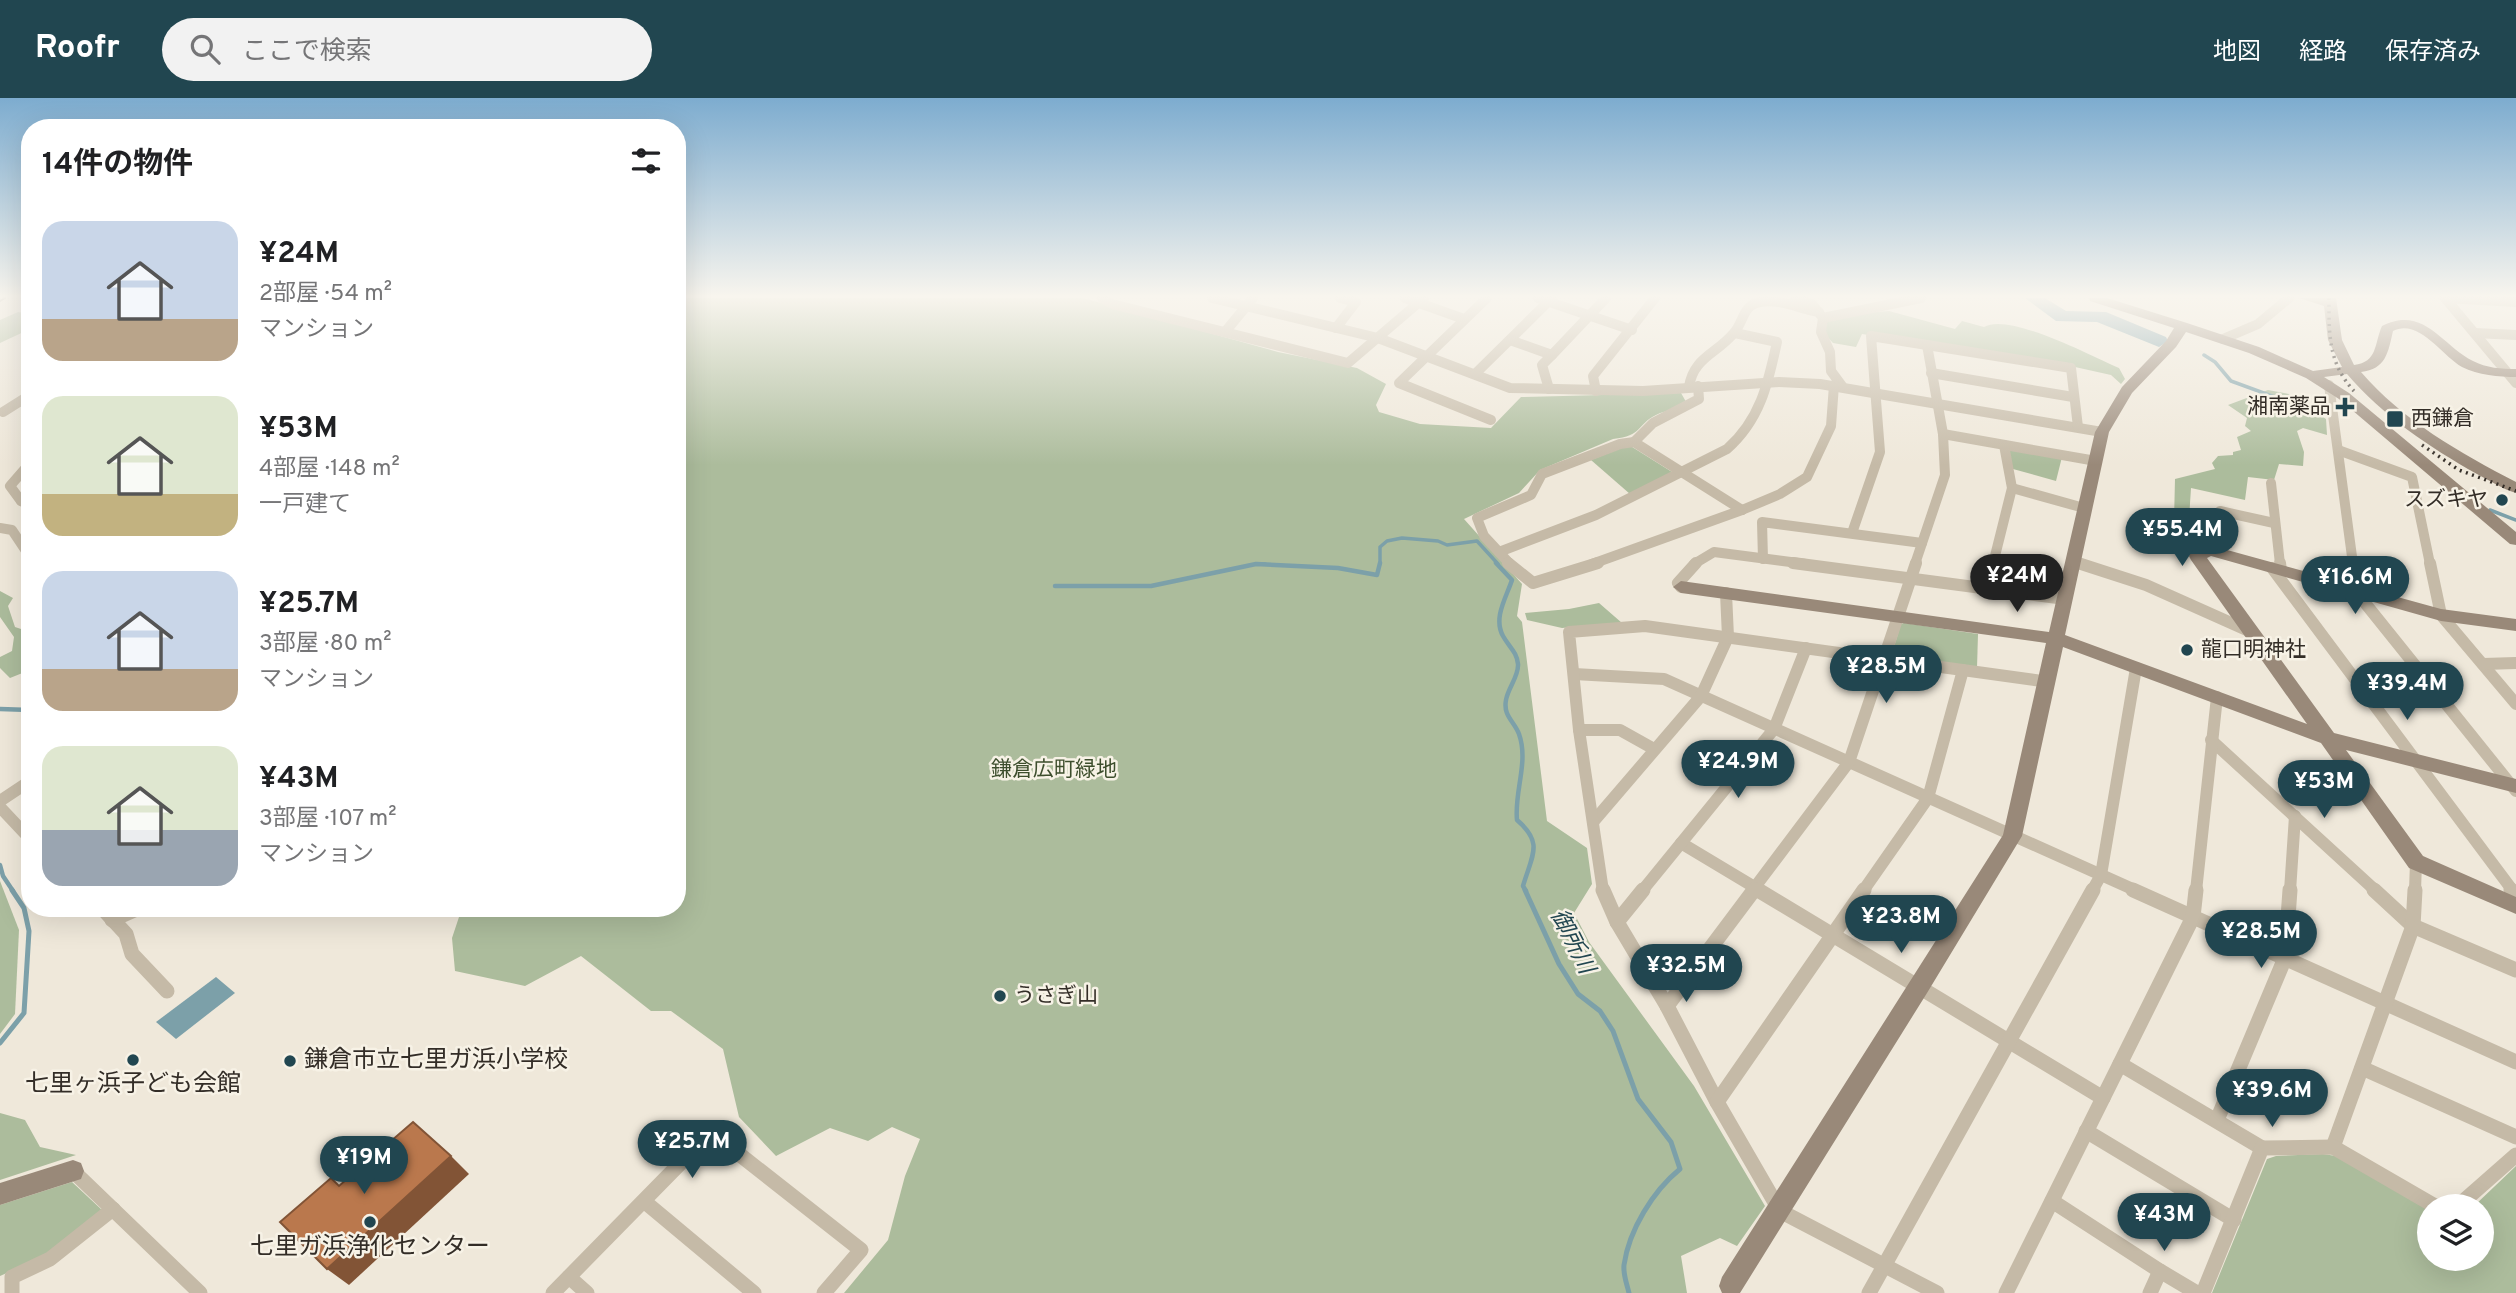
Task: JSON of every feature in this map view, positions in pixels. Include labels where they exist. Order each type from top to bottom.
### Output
[{"type":"street","points":[[1311,354],[1348,363],[1359,354]]},
{"type":"street","points":[[1418,354],[1510,388],[1643,391],[1767,382],[1838,386],[2102,432]]},
{"type":"street","points":[[1429,354],[1399,384],[1491,420]]},
{"type":"street","points":[[1475,374],[1496,354]]},
{"type":"street","points":[[1549,354],[1552,355],[1542,365],[1549,389]]},
{"type":"street","points":[[1596,391],[1593,376],[1612,354]]},
{"type":"street","points":[[1706,354],[1692,372],[1693,386],[1699,399],[1653,423],[1634,442],[1620,444],[1542,474],[1531,495],[1476,519],[1478,530],[1532,583],[1622,555],[1780,494],[1811,472],[1830,426],[1838,386],[1831,370],[1830,354]]},
{"type":"street","points":[[1499,552],[1596,515],[1727,449],[1745,435],[1759,412],[1774,354]]},
{"type":"street","points":[[1852,533],[1880,452],[1873,354]]},
{"type":"street","points":[[1667,1006],[1849,762],[1945,475],[1942,434],[1928,354]]},
{"type":"street","points":[[1982,354],[2071,368],[2078,427]]},
{"type":"street","points":[[1733,1289],[2012,836],[2049,682],[2102,432],[2112,410],[2131,384],[2163,354]]},
{"type":"street","points":[[2264,354],[2282,360],[2329,385],[2516,540]]},
{"type":"street","points":[[2342,354],[2352,369],[2377,396],[2436,443],[2516,488]]},
{"type":"street","points":[[2311,375],[2369,367],[2376,363],[2381,354]]},
{"type":"street","points":[[2456,354],[2470,365],[2513,376]]},
{"type":"street","points":[[2493,354],[2513,376]]},
{"type":"street","points":[[1931,373],[2073,397]]},
{"type":"street","points":[[2329,385],[2357,593],[2514,787]]},
{"type":"street","points":[[3,412],[21,401]]},
{"type":"street","points":[[1942,434],[2096,461]]},
{"type":"street","points":[[1634,442],[1742,510]]},
{"type":"street","points":[[1987,588],[2012,488],[2004,445]]},
{"type":"street","points":[[2338,450],[2412,477],[2441,615],[2516,704]]},
{"type":"street","points":[[21,473],[10,486],[21,495]]},
{"type":"street","points":[[2271,482],[2277,570],[2516,896]]},
{"type":"street","points":[[2012,488],[2084,508]]},
{"type":"street","points":[[2220,511],[2274,523]]},
{"type":"street","points":[[1763,559],[1762,522],[1922,543]]},
{"type":"street","points":[[0,528],[12,530],[21,544]]},
{"type":"street","points":[[2516,625],[2441,615],[2209,550],[2197,555],[2416,862],[2516,906]]},
{"type":"street","points":[[2065,600],[1714,552],[1698,560],[1683,574],[1678,583],[1681,587],[2058,639],[2329,739],[2514,787]]},
{"type":"street","points":[[2073,561],[2146,585],[2249,631]]},
{"type":"street","points":[[1593,822],[1701,696],[1728,637],[1726,593]]},
{"type":"street","points":[[1937,1293],[1780,1211],[1717,1102],[1601,886],[1579,730],[1569,632],[1645,626],[2049,682]]},
{"type":"street","points":[[1618,922],[1774,729],[1806,648]]},
{"type":"street","points":[[2483,664],[2516,663]]},
{"type":"street","points":[[1870,1293],[2101,875],[2136,668]]},
{"type":"street","points":[[1717,1102],[1928,798],[1963,670]]},
{"type":"street","points":[[1574,674],[1664,680],[2516,1062]]},
{"type":"street","points":[[2006,1293],[2193,917],[2217,698]]},
{"type":"street","points":[[1579,730],[1620,730],[1654,749]]},
{"type":"street","points":[[2211,740],[2413,926],[2516,970]]},
{"type":"street","points":[[0,801],[21,786]]},
{"type":"street","points":[[0,807],[21,829]]},
{"type":"street","points":[[2217,1120],[2285,958],[2295,816]]},
{"type":"street","points":[[1681,843],[2103,1098]]},
{"type":"street","points":[[2333,1147],[2413,926],[2416,862]]},
{"type":"street","points":[[110,917],[126,934],[132,954],[167,991]]},
{"type":"street","points":[[112,920],[119,917]]},
{"type":"street","points":[[2120,1064],[2262,1148],[2333,1147],[2417,1196]]},
{"type":"street","points":[[2362,1068],[2516,1138]]},
{"type":"street","points":[[2086,1131],[2234,1220]]},
{"type":"street","points":[[554,1293],[711,1132],[861,1250],[824,1293]]},
{"type":"street","points":[[2203,1293],[2262,1148]]},
{"type":"street","points":[[2472,1194],[2516,1155]]},
{"type":"street","points":[[0,1194],[73,1171],[200,1293]]},
{"type":"street","points":[[2052,1201],[2197,1293]]},
{"type":"street","points":[[645,1202],[754,1293]]},
{"type":"street","points":[[12,1293],[12,1277],[50,1258],[113,1209]]},
{"type":"street","points":[[2150,1293],[2160,1271]]},
{"type":"street","points":[[569,1277],[587,1293]]},
{"type":"green space","name":"鎌倉広町緑地","points":[[686,354],[1287,354],[1357,368],[1386,384],[1376,405],[1379,412],[1420,424],[1491,428],[1521,397],[1681,393],[1689,407],[1660,413],[1630,435],[1613,439],[1540,470],[1519,493],[1464,519],[1522,584],[1517,616],[1522,622],[1547,821],[1587,848],[1592,884],[1574,913],[1589,942],[1694,1086],[1765,1206],[1737,1246],[1720,1238],[1681,1256],[1687,1293],[844,1293],[888,1240],[905,1176],[920,1139],[892,1127],[868,1141],[830,1128],[776,1156],[739,1117],[723,1049],[671,1011],[651,1011],[581,956],[525,986],[455,971],[452,938],[459,917],[686,917]]},
{"type":"green space","points":[[1990,354],[2088,354],[2119,368],[2125,379],[2121,384],[2111,375]]},
{"type":"green space","points":[[2268,390],[2289,394],[2326,419],[2327,435],[2303,428],[2297,431],[2304,452],[2303,466],[2279,464],[2274,480],[2248,477],[2245,500],[2191,488],[2189,519],[2174,521],[2175,479],[2215,469],[2212,463],[2218,456],[2233,455],[2233,452],[2241,450],[2237,437],[2251,431],[2245,426],[2247,418],[2228,405]]},
{"type":"green space","points":[[1629,445],[1672,472],[1630,494],[1591,460]]},
{"type":"green space","points":[[2008,449],[2062,457],[2056,481],[2013,469]]},
{"type":"green space","points":[[0,591],[13,598],[8,606],[15,627],[21,629],[21,674],[10,678],[0,668],[0,657],[12,651],[14,637],[0,617]]},
{"type":"green space","points":[[1599,603],[1622,623],[1562,628],[1527,620],[1525,613],[1569,609]]},
{"type":"green space","points":[[1901,624],[1978,634],[1977,668],[1897,657],[1892,653]]},
{"type":"green space","points":[[0,881],[19,930],[15,1014],[0,1034]]},
{"type":"green space","points":[[0,1113],[25,1120],[40,1147],[76,1155],[0,1180]]},
{"type":"green space","points":[[2276,1156],[2336,1156],[2417,1202],[2417,1271],[2494,1271],[2494,1194],[2487,1194],[2516,1166],[2516,1293],[2212,1293],[2267,1159]]},
{"type":"green space","points":[[72,1182],[102,1210],[45,1256],[0,1276],[0,1205]]},
{"type":"water","points":[[216,977],[235,993],[176,1039],[156,1022]]},
{"type":"building","points":[[413,1122],[451,1156],[327,1269],[280,1222],[331,1178],[339,1186]]},
{"type":"waterway","points":[[2204,355],[2215,362],[2231,381],[2299,406]]},
{"type":"waterway","points":[[2490,510],[2516,520]]},
{"type":"waterway","points":[[1380,563],[1380,547],[1387,541],[1402,538],[1438,541],[1447,545],[1477,541],[1498,564]]},
{"type":"waterway","points":[[1055,586],[1151,586],[1256,564],[1338,568],[1377,575],[1380,563]]},
{"type":"waterway","name":"御所川","points":[[1496,563],[1512,580],[1499,622],[1503,636],[1518,664],[1505,706],[1522,745],[1517,820],[1531,836],[1534,850],[1523,886],[1526,891]]},
{"type":"waterway","points":[[1260,564],[1265,564]]},
{"type":"waterway","points":[[0,709],[21,710]]},
{"type":"waterway","points":[[0,865],[3,876],[13,891]]},
{"type":"waterway","points":[[12,890],[21,904]]},
{"type":"waterway","name":"御所川","points":[[1525,890],[1559,964],[1578,994],[1600,1011],[1613,1031],[1638,1099],[1671,1142],[1680,1169],[1652,1200],[1631,1238],[1624,1269],[1629,1293]]},
{"type":"waterway","points":[[0,1043],[24,1013],[29,931],[26,917]]},
{"type":"railway","points":[[2334,354],[2339,370],[2354,391]]},
{"type":"railway","points":[[2422,445],[2459,470],[2516,491]]},
{"type":"place","name":"湘南薬品","points":[[2345,407]]},
{"type":"place","name":"西鎌倉","points":[[2395,419]]},
{"type":"place","name":"スズキヤ","points":[[2502,500]]},
{"type":"place","name":"龍口明神社","points":[[2187,650]]},
{"type":"place","name":"うさぎ山","points":[[1000,996]]},
{"type":"place","name":"七里ヶ浜子ども会館","points":[[133,1060]]},
{"type":"place","name":"鎌倉市立七里ガ浜小学校","points":[[290,1061]]},
{"type":"place","name":"七里ガ浜浄化センター","points":[[370,1222]]}]
